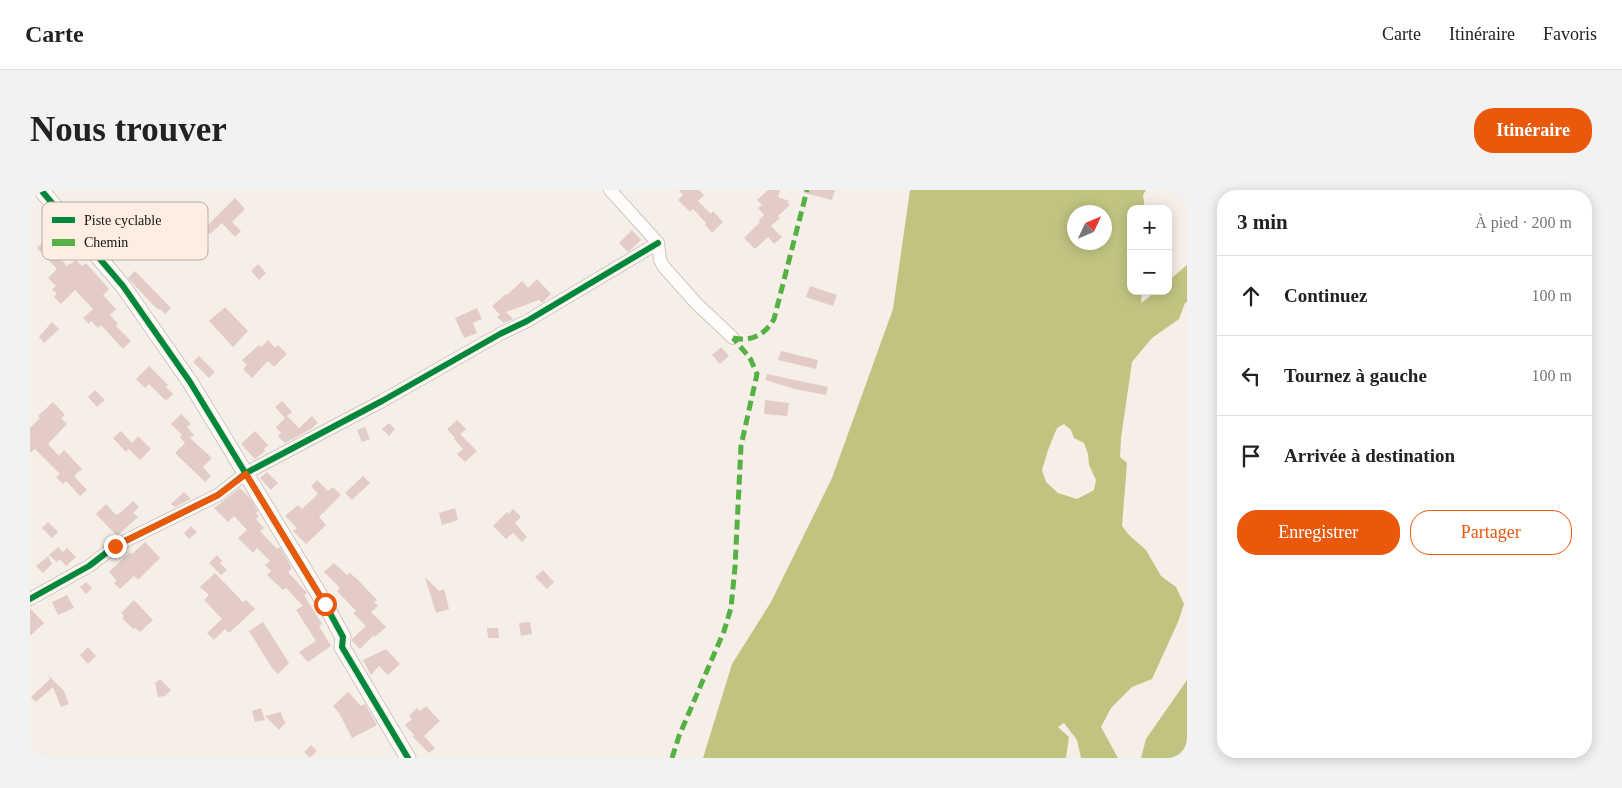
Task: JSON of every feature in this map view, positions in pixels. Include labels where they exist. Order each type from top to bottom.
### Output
[{"type":"street","points":[[41,190],[51,202]]},
{"type":"street","points":[[610,190],[658,243],[662,264],[696,304],[732,338]]},
{"type":"street","points":[[30,598],[89,566],[115,546],[218,495],[246,474],[382,401],[500,334],[527,322],[658,243]]},
{"type":"street","points":[[101,260],[123,286],[190,382],[325,604],[343,636],[342,647],[408,758]]},
{"type":"shaded area","points":[[910,190],[1146,190],[1143,195],[1144,205],[1127,205],[1127,295],[1142,295],[1141,303],[1152,295],[1172,295],[1172,278],[1187,265],[1187,302],[1179,319],[1152,338],[1132,362],[1121,438],[1120,457],[1127,463],[1122,526],[1146,550],[1161,576],[1176,587],[1184,604],[1178,622],[1152,679],[1132,687],[1111,708],[1101,727],[1118,758],[1081,758],[1077,740],[1064,723],[1058,727],[1069,737],[1066,758],[703,758],[732,664],[771,602],[832,478],[893,309]],"holes":[[[1064,424],[1071,430],[1074,438],[1084,443],[1089,465],[1096,480],[1094,490],[1077,499],[1058,493],[1046,482],[1042,470],[1057,428]]]},
{"type":"shaded area","points":[[1187,680],[1187,758],[1141,758],[1146,739]]},
{"type":"building","points":[[679,190],[699,190],[704,195],[698,201],[711,214],[713,211],[723,222],[712,233],[705,225],[706,223],[693,209],[690,212],[678,200],[683,195]]},
{"type":"building","points":[[768,190],[780,190],[778,197],[789,201],[787,203],[790,205],[778,216],[780,218],[771,226],[782,237],[774,244],[768,237],[755,249],[744,238],[760,222],[759,220],[764,215],[758,208],[762,205],[757,200]]},
{"type":"building","points":[[805,190],[835,190],[832,200],[804,193]]},
{"type":"building","points":[[235,198],[245,209],[232,222],[241,231],[235,237],[222,223],[210,234],[208,232],[208,225]]},
{"type":"building","points":[[632,230],[641,240],[628,252],[619,243]]},
{"type":"building","points":[[42,243],[42,253],[37,248]]},
{"type":"building","points":[[48,260],[61,260],[67,266],[76,260],[82,266],[86,263],[109,289],[103,295],[116,309],[110,315],[118,324],[116,326],[131,341],[123,349],[101,325],[98,328],[91,321],[89,324],[83,318],[93,309],[75,290],[61,304],[54,297],[57,294],[52,289],[56,286],[48,278],[57,269]]},
{"type":"building","points":[[258,264],[266,273],[259,280],[251,271]]},
{"type":"building","points":[[135,271],[171,308],[165,314],[153,305],[128,278]]},
{"type":"building","points":[[537,279],[551,294],[542,303],[539,300],[506,312],[513,319],[504,323],[497,317],[501,313],[499,314],[492,306],[522,281],[528,288]]},
{"type":"building","points":[[810,286],[837,295],[833,306],[806,297]]},
{"type":"building","points":[[225,307],[248,331],[233,347],[209,321]]},
{"type":"building","points":[[477,308],[482,319],[473,323],[477,333],[464,338],[455,318]]},
{"type":"building","points":[[52,322],[59,329],[44,343],[39,337]]},
{"type":"building","points":[[268,340],[275,348],[278,345],[287,354],[274,367],[268,361],[252,378],[243,369],[247,365],[242,360],[259,345],[261,347]]},
{"type":"building","points":[[721,347],[729,356],[720,364],[712,355]]},
{"type":"building","points":[[781,351],[818,360],[816,369],[778,360]]},
{"type":"building","points":[[199,356],[215,372],[209,378],[193,362]]},
{"type":"building","points":[[149,366],[168,385],[166,387],[173,394],[167,400],[149,384],[145,388],[136,379]]},
{"type":"building","points":[[767,374],[828,387],[826,395],[795,389],[765,380]]},
{"type":"building","points":[[95,390],[105,400],[97,407],[88,397]]},
{"type":"building","points":[[765,400],[789,403],[787,416],[764,414]]},
{"type":"building","points":[[282,401],[292,412],[287,416],[299,428],[312,416],[318,423],[311,429],[285,443],[278,436],[281,433],[276,427],[285,418],[275,407]]},
{"type":"building","points":[[53,402],[65,415],[61,418],[67,424],[48,444],[59,456],[64,450],[82,469],[74,476],[87,490],[80,496],[66,481],[63,484],[56,477],[60,474],[35,449],[30,453],[30,428],[40,418],[38,416]]},
{"type":"building","points":[[181,414],[191,424],[187,427],[194,435],[190,438],[212,458],[203,467],[211,476],[205,482],[175,453],[185,443],[180,437],[182,435],[171,424]]},
{"type":"building","points":[[457,420],[466,429],[460,434],[477,451],[465,462],[457,454],[463,449],[447,429]]},
{"type":"building","points":[[389,423],[395,429],[389,436],[382,429]]},
{"type":"building","points":[[365,427],[370,439],[362,442],[357,430]]},
{"type":"building","points":[[121,431],[132,443],[138,436],[151,449],[140,460],[129,449],[126,452],[113,438]]},
{"type":"building","points":[[255,431],[268,445],[264,449],[265,451],[255,459],[241,444]]},
{"type":"building","points":[[267,472],[278,483],[271,490],[260,478]]},
{"type":"building","points":[[363,476],[370,483],[352,500],[345,493]]},
{"type":"building","points":[[317,480],[328,491],[333,487],[341,495],[319,517],[326,525],[306,544],[293,531],[297,528],[285,516],[298,505],[302,509],[318,494],[311,486]]},
{"type":"building","points":[[240,488],[250,498],[258,511],[256,513],[259,516],[256,519],[264,528],[260,531],[277,549],[279,547],[281,549],[292,568],[288,572],[307,593],[304,595],[322,624],[319,626],[331,646],[308,662],[299,652],[316,641],[296,610],[303,606],[286,588],[283,590],[267,575],[271,571],[265,565],[270,561],[257,548],[253,553],[238,538],[247,530],[234,516],[228,522],[214,508]]},
{"type":"building","points":[[184,492],[191,499],[175,507],[171,504]]},
{"type":"building","points":[[133,501],[139,507],[133,513],[138,517],[117,536],[96,514],[106,504],[116,515],[119,514]]},
{"type":"building","points":[[455,508],[458,520],[442,525],[439,513]]},
{"type":"building","points":[[513,509],[521,517],[515,523],[527,537],[522,542],[513,533],[506,539],[493,526],[507,512],[509,514]]},
{"type":"building","points":[[48,522],[58,532],[52,538],[42,528]]},
{"type":"building","points":[[191,526],[197,532],[189,539],[184,533]]},
{"type":"building","points":[[145,542],[160,558],[138,580],[134,576],[120,589],[114,583],[117,581],[109,572],[130,552],[132,554]]},
{"type":"building","points":[[58,547],[63,552],[67,548],[76,557],[66,566],[60,559],[57,562],[49,555]]},
{"type":"building","points":[[217,555],[222,561],[220,563],[227,570],[221,575],[209,563]]},
{"type":"building","points":[[48,556],[52,564],[43,573],[36,566]]},
{"type":"building","points":[[334,563],[347,575],[350,573],[357,579],[377,600],[374,602],[378,606],[371,612],[386,627],[375,637],[374,635],[360,649],[352,639],[366,626],[353,613],[356,611],[337,591],[340,588],[324,572]]},
{"type":"building","points":[[543,570],[554,582],[547,589],[535,577]]},
{"type":"building","points":[[215,573],[243,602],[246,600],[255,609],[229,633],[225,629],[214,640],[207,633],[222,619],[204,600],[209,595],[200,587]]},
{"type":"building","points":[[425,577],[439,591],[444,589],[449,609],[436,613]]},
{"type":"building","points":[[86,582],[92,588],[86,594],[80,587]]},
{"type":"building","points":[[67,595],[74,608],[58,615],[52,602]]},
{"type":"building","points":[[134,600],[153,620],[140,632],[135,628],[133,629],[122,618],[124,616],[121,613]]},
{"type":"building","points":[[30,608],[44,623],[30,636]]},
{"type":"building","points":[[263,622],[289,663],[278,674],[272,668],[249,631]]},
{"type":"building","points":[[530,622],[532,634],[521,636],[519,623]]},
{"type":"building","points":[[487,628],[498,628],[499,638],[488,638]]},
{"type":"building","points":[[88,647],[96,656],[88,664],[80,655]]},
{"type":"building","points":[[386,649],[400,664],[388,675],[379,666],[371,675],[363,660]]},
{"type":"building","points":[[48,675],[64,691],[69,704],[61,707],[53,687],[36,702],[31,697],[50,679]]},
{"type":"building","points":[[160,679],[171,690],[165,696],[158,697],[155,683]]},
{"type":"building","points":[[348,692],[361,706],[365,704],[377,725],[352,738],[339,713],[333,706]]},
{"type":"building","points":[[426,706],[440,721],[424,736],[435,748],[429,753],[413,737],[414,735],[405,725],[412,719],[409,716],[417,708],[420,711]]},
{"type":"building","points":[[261,708],[265,720],[255,722],[252,711]]},
{"type":"building","points":[[281,712],[286,722],[279,730],[265,716]]},
{"type":"building","points":[[311,745],[317,751],[310,758],[304,752]]},
{"type":"marked path","points":[[733,338],[746,339],[757,336],[774,319],[807,190]]},
{"type":"marked path","points":[[672,758],[679,736],[724,631],[731,608],[741,446],[757,374],[750,358],[733,338]]},
{"type":"cycle path","points":[[41,190],[51,202]]},
{"type":"cycle path","points":[[30,599],[89,566],[115,546],[218,495],[246,473],[527,321],[658,243]]},
{"type":"cycle path","points":[[101,260],[123,286],[190,382],[325,604],[343,637],[342,647],[408,758]]},
{"type":"route","points":[[115,546],[218,495],[246,474],[325,604]]}]
